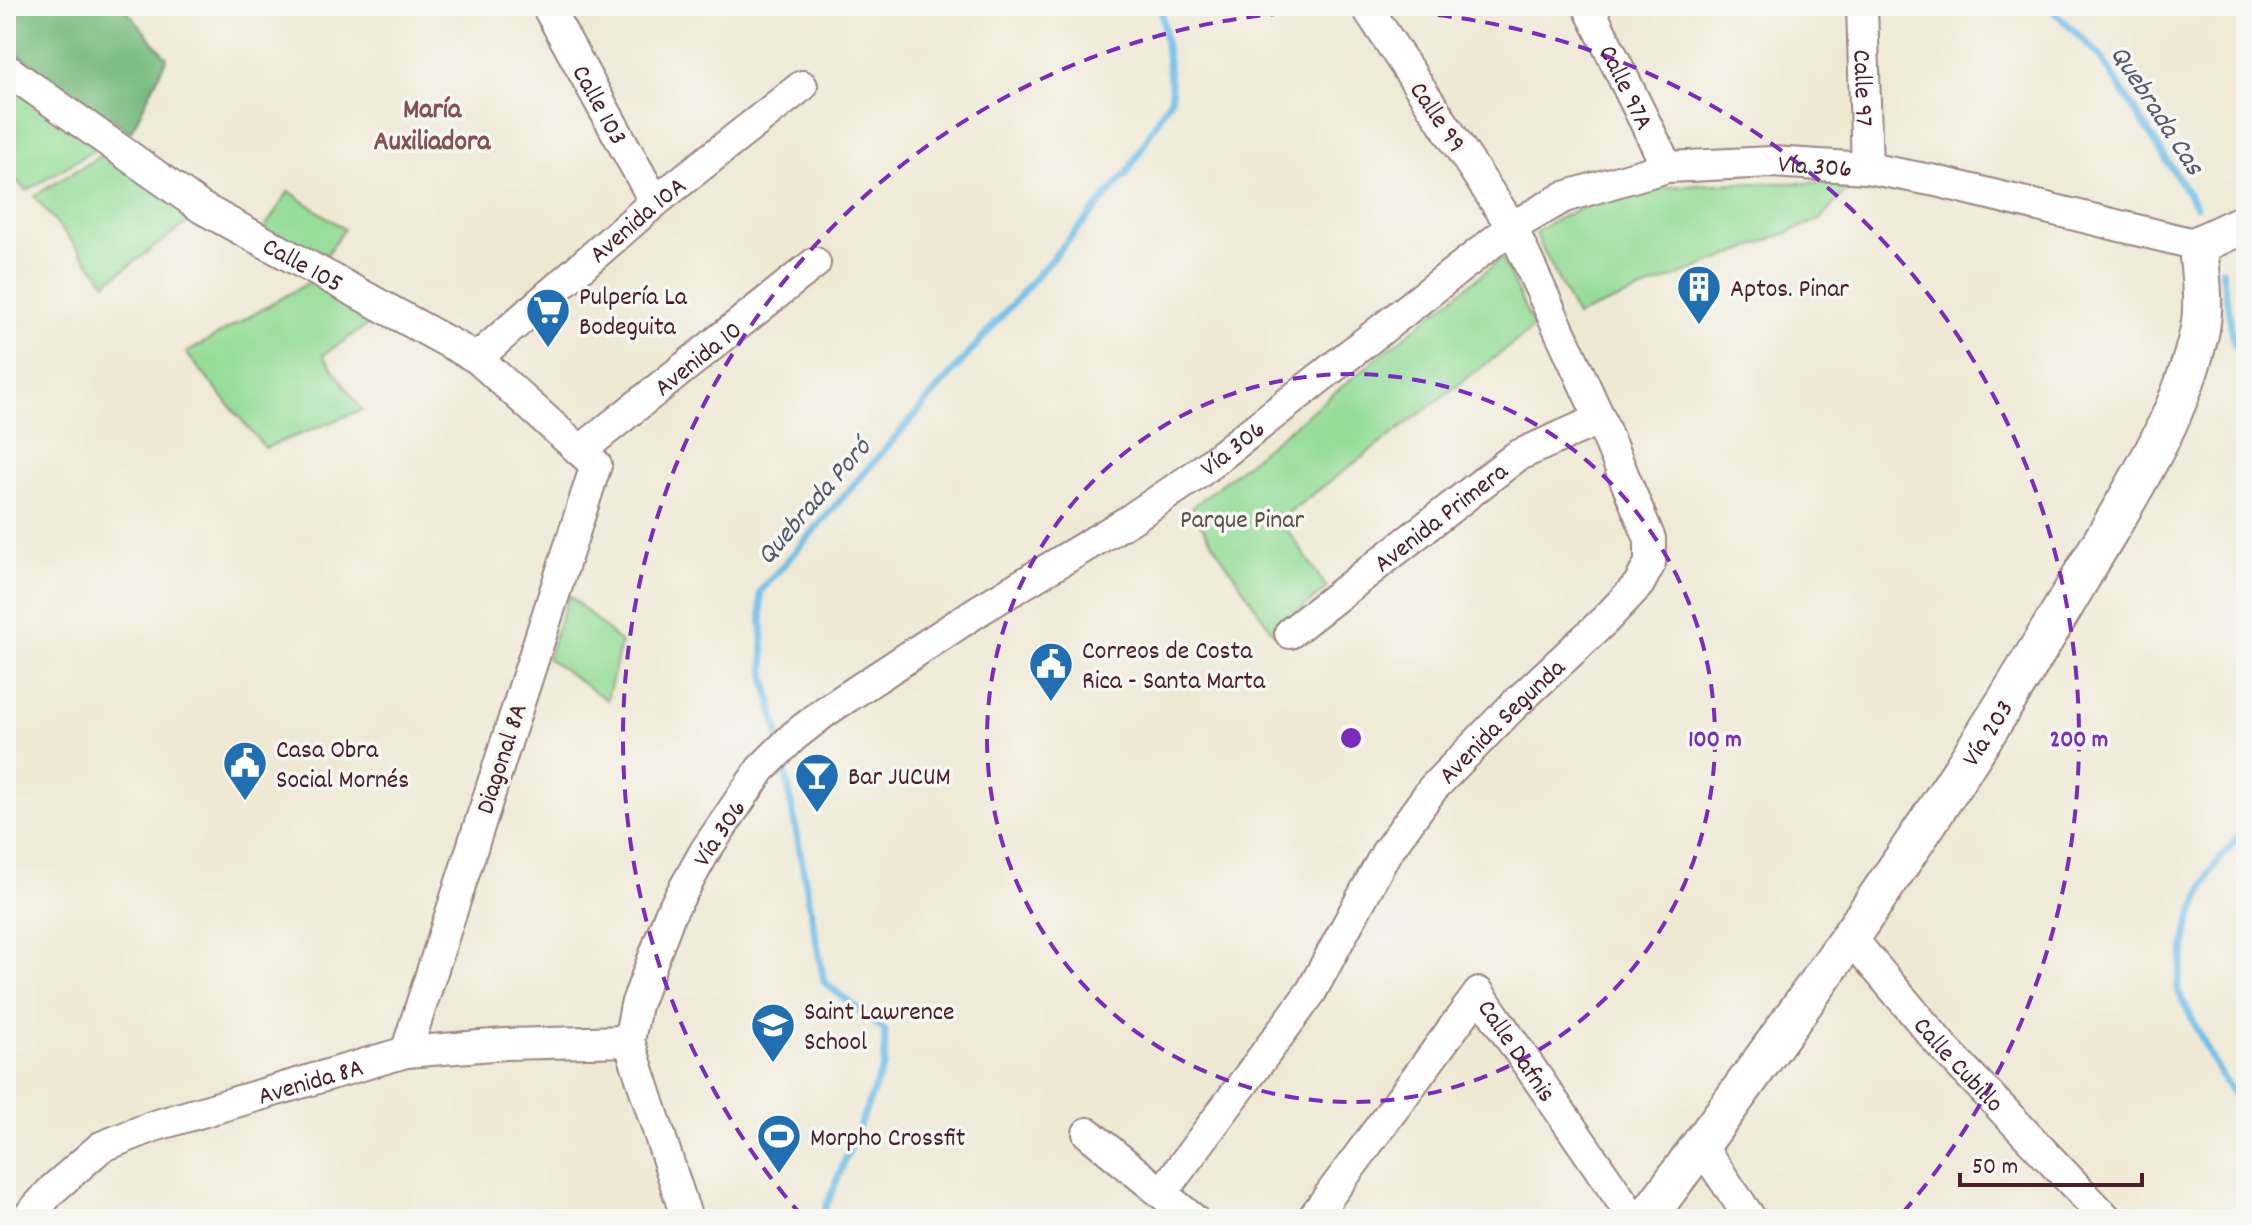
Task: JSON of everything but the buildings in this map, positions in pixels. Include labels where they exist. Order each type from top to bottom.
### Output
[{"type":"main road","points":[[2198,245],[2246,223]]},
{"type":"main road","name":"Vía 203","points":[[1646,1219],[1851,938],[1988,734],[2154,452],[2186,375],[2200,327],[2198,245]]},
{"type":"street","name":"Calle 103","points":[[547,6],[655,202]]},
{"type":"street","name":"Calle 99","points":[[1366,6],[1512,227]]},
{"type":"street","name":"Calle 97A","points":[[1588,6],[1667,167]]},
{"type":"street","name":"Calle 97","points":[[1862,6],[1867,168]]},
{"type":"street","name":"Calle 105","points":[[6,69],[202,208],[477,358],[588,458]]},
{"type":"street","name":"Avenida 10A","points":[[477,358],[655,202],[802,86]]},
{"type":"street","name":"Vía 306","points":[[687,1219],[629,1041],[636,1005],[670,914],[705,851],[761,769],[794,736],[826,711],[981,609],[1128,521],[1196,475],[1512,227],[1564,197],[1667,167],[1772,162],[1867,168],[1936,181],[2198,245]]},
{"type":"street","name":"Avenida Segunda","points":[[1162,1193],[1311,992],[1386,853],[1433,788],[1512,707],[1605,620],[1639,584],[1650,563],[1650,539],[1600,419],[1512,227]]},
{"type":"street","name":"Avenida 10","points":[[588,458],[815,263]]},
{"type":"street","name":"Avenida Primera","points":[[1290,633],[1517,456],[1600,419]]},
{"type":"street","name":"Diagonal 8A","points":[[406,1052],[588,458]]},
{"type":"street","name":"Calle Cubillo","points":[[1851,938],[1942,1046],[2107,1219]]},
{"type":"street","name":"Calle Dafnis","points":[[1312,1219],[1479,993],[1634,1219]]},
{"type":"street","name":"Avenida 8A","points":[[26,1219],[53,1189],[101,1147],[154,1126],[406,1052],[505,1044],[629,1041]]},
{"type":"street","points":[[1088,1133],[1193,1219]]},
{"type":"street","points":[[1701,1146],[1751,1219]]},
{"type":"green space","points":[[6,6],[123,6],[167,58],[131,132],[6,46]]},
{"type":"green space","points":[[9,85],[99,147],[26,191],[6,168],[6,88]]},
{"type":"green space","points":[[104,154],[196,216],[106,283],[34,196]]},
{"type":"green space","points":[[1731,183],[1853,183],[1820,220],[1576,316],[1535,233],[1570,213],[1608,199],[1648,190]]},
{"type":"green space","points":[[289,191],[344,229],[319,266],[264,229]]},
{"type":"green space","name":"Parque Pinar","points":[[1502,258],[1534,328],[1280,519],[1327,588],[1273,633],[1190,509]]},
{"type":"green space","points":[[315,279],[381,316],[323,355],[362,410],[265,448],[186,353]]},
{"type":"green space","points":[[569,595],[621,643],[607,700],[547,658]]},
{"type":"waterway","name":"Quebrada Poró","points":[[779,739],[765,676],[760,592],[1127,173],[1172,96],[1161,6]]},
{"type":"waterway","name":"Quebrada Cas","points":[[2048,6],[2100,56],[2196,206]]},
{"type":"waterway","name":"Quebrada Cas","points":[[2222,270],[2234,343],[2246,365]]},
{"type":"waterway","name":"Quebrada Poró","points":[[783,759],[824,982],[885,1031],[884,1065],[821,1219]]},
{"type":"waterway","name":"Quebrada Cas","points":[[2246,827],[2210,872],[2190,920],[2177,989],[2217,1069],[2246,1112]]},
{"type":"place","name":"Aptos. Pinar","points":[[1699,326]]},
{"type":"place","name":"Pulpería La Bodeguita","points":[[548,349]]},
{"type":"place","name":"Correos de Costa Rica - Santa Marta","points":[[1051,703]]},
{"type":"place","name":"Casa Obra Social Mornés","points":[[245,802]]},
{"type":"place","name":"Bar JUCUM","points":[[817,814]]},
{"type":"place","name":"Saint Lawrence School","points":[[773,1064]]},
{"type":"place","name":"Morpho Crossfit","points":[[779,1175]]},
{"type":"district","name":"María Auxiliadora","points":[[432,123]]}]
